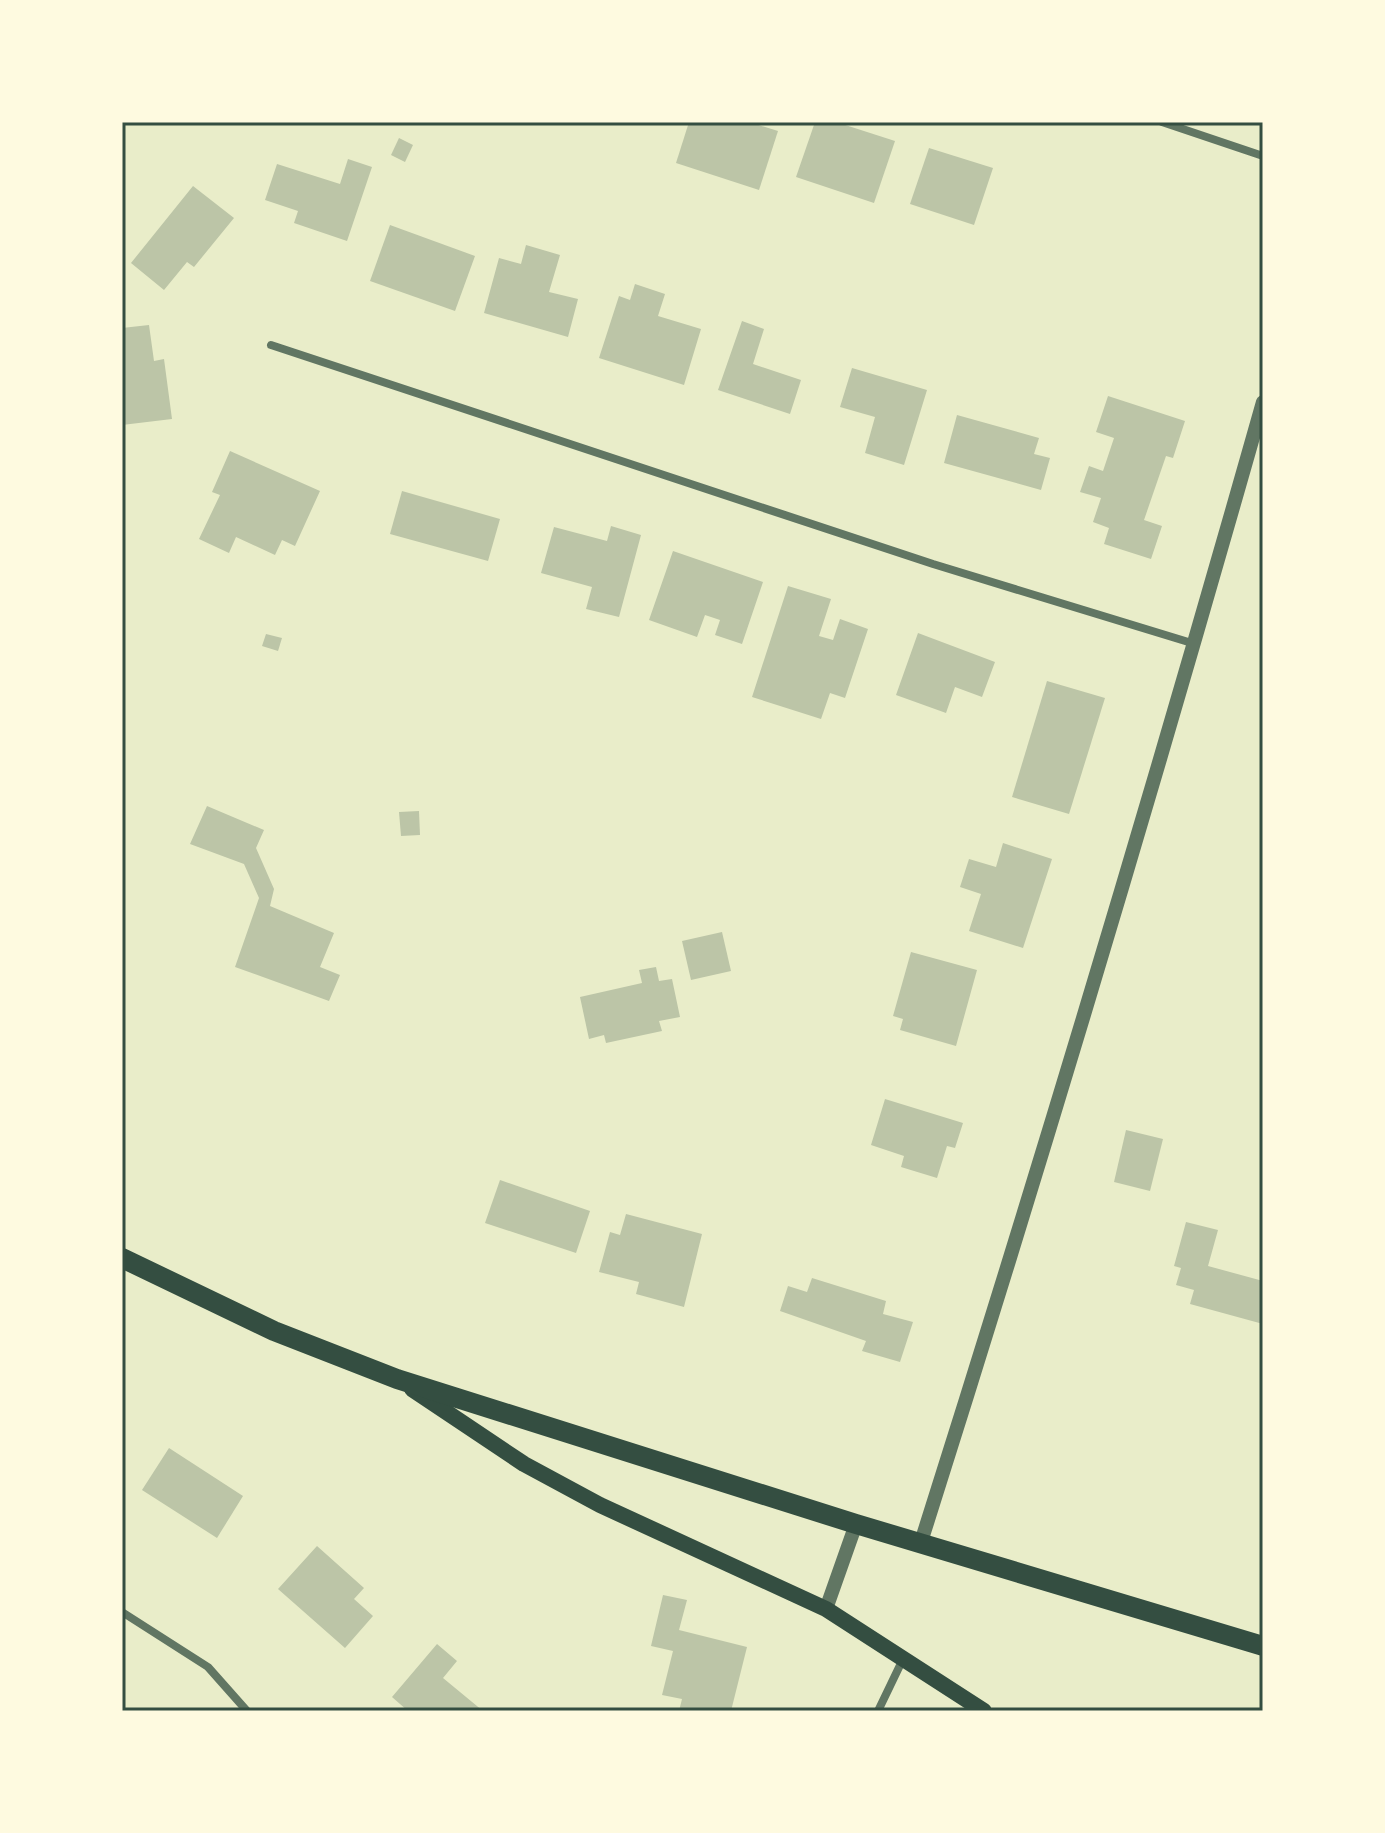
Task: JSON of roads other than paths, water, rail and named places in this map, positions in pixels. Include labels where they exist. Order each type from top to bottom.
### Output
[{"type":"main road","points":[[122,1258],[274,1331],[397,1379],[856,1524],[1263,1646]]},
{"type":"main road","points":[[397,1379],[524,1464],[600,1505],[826,1609],[984,1711]]},
{"type":"street","points":[[1162,122],[1263,156]]},
{"type":"street","points":[[271,345],[933,564],[1195,644]]},
{"type":"street","points":[[921,1542],[1010,1262],[1195,644],[1263,402]]},
{"type":"street","points":[[826,1609],[856,1524]]},
{"type":"street","points":[[122,1612],[208,1667],[247,1711]]},
{"type":"street","points":[[878,1711],[903,1658]]}]
